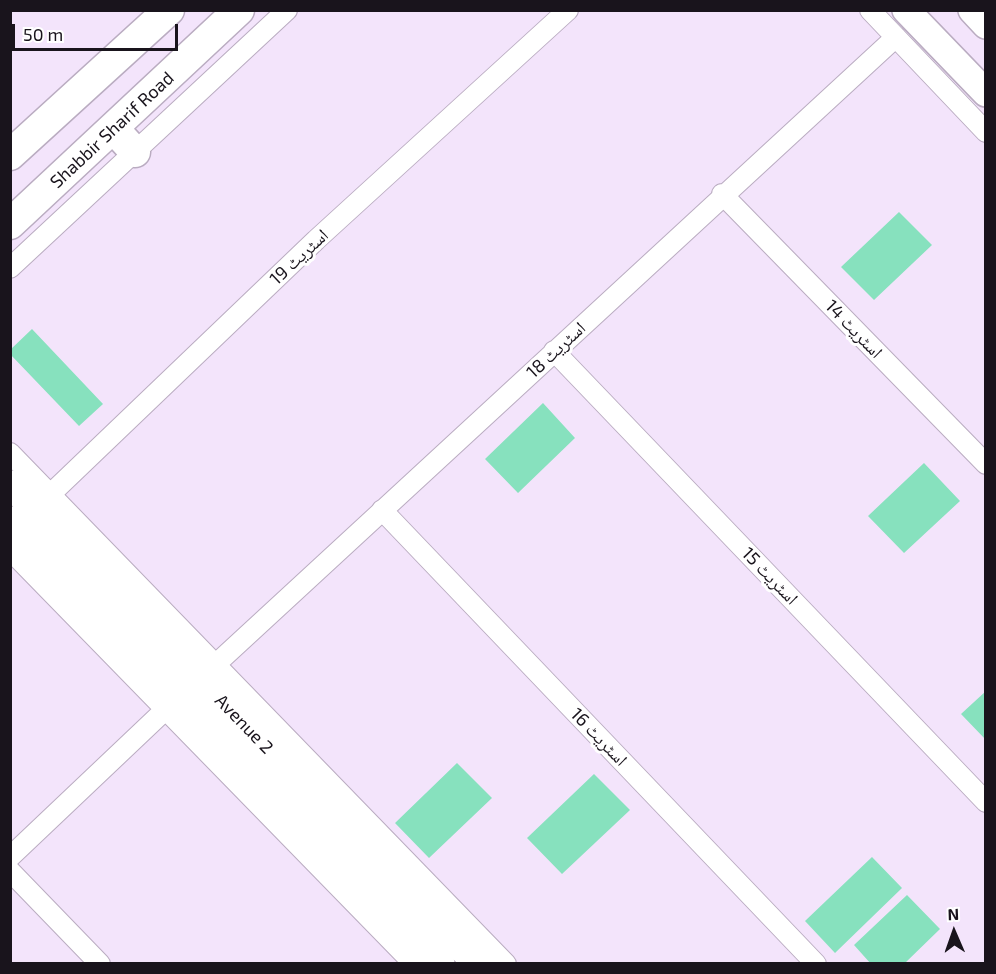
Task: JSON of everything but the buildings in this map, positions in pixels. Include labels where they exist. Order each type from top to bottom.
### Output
[{"type":"main road","points":[[10,155],[169,10]]},
{"type":"main road","name":"Shabbir Sharif Road","points":[[10,224],[239,10]]},
{"type":"main road","points":[[906,10],[986,93]]},
{"type":"main road","points":[[972,10],[986,25]]},
{"type":"main road","points":[[10,178],[68,103]]},
{"type":"main road","points":[[114,129],[135,152]]},
{"type":"main road","name":"Avenue 2","points":[[10,483],[22,521],[441,963]]},
{"type":"main road","name":"Avenue 2","points":[[22,521],[477,963]]},
{"type":"street","points":[[10,268],[287,10]]},
{"type":"street","name":"اسٹریٹ 19","points":[[22,521],[316,240],[568,10]]},
{"type":"street","points":[[870,10],[986,132]]},
{"type":"street","name":"اسٹریٹ 18","points":[[216,664],[896,37]]},
{"type":"street","name":"اسٹریٹ 14","points":[[722,195],[986,464]]},
{"type":"street","name":"اسٹریٹ 15","points":[[554,351],[986,802]]},
{"type":"street","points":[[10,453],[22,521],[165,710],[414,963]]},
{"type":"street","name":"اسٹریٹ 16","points":[[382,510],[816,963]]},
{"type":"street","points":[[22,521],[216,664],[506,963]]},
{"type":"street","points":[[10,857],[165,710]]},
{"type":"street","points":[[10,870],[100,963]]}]
